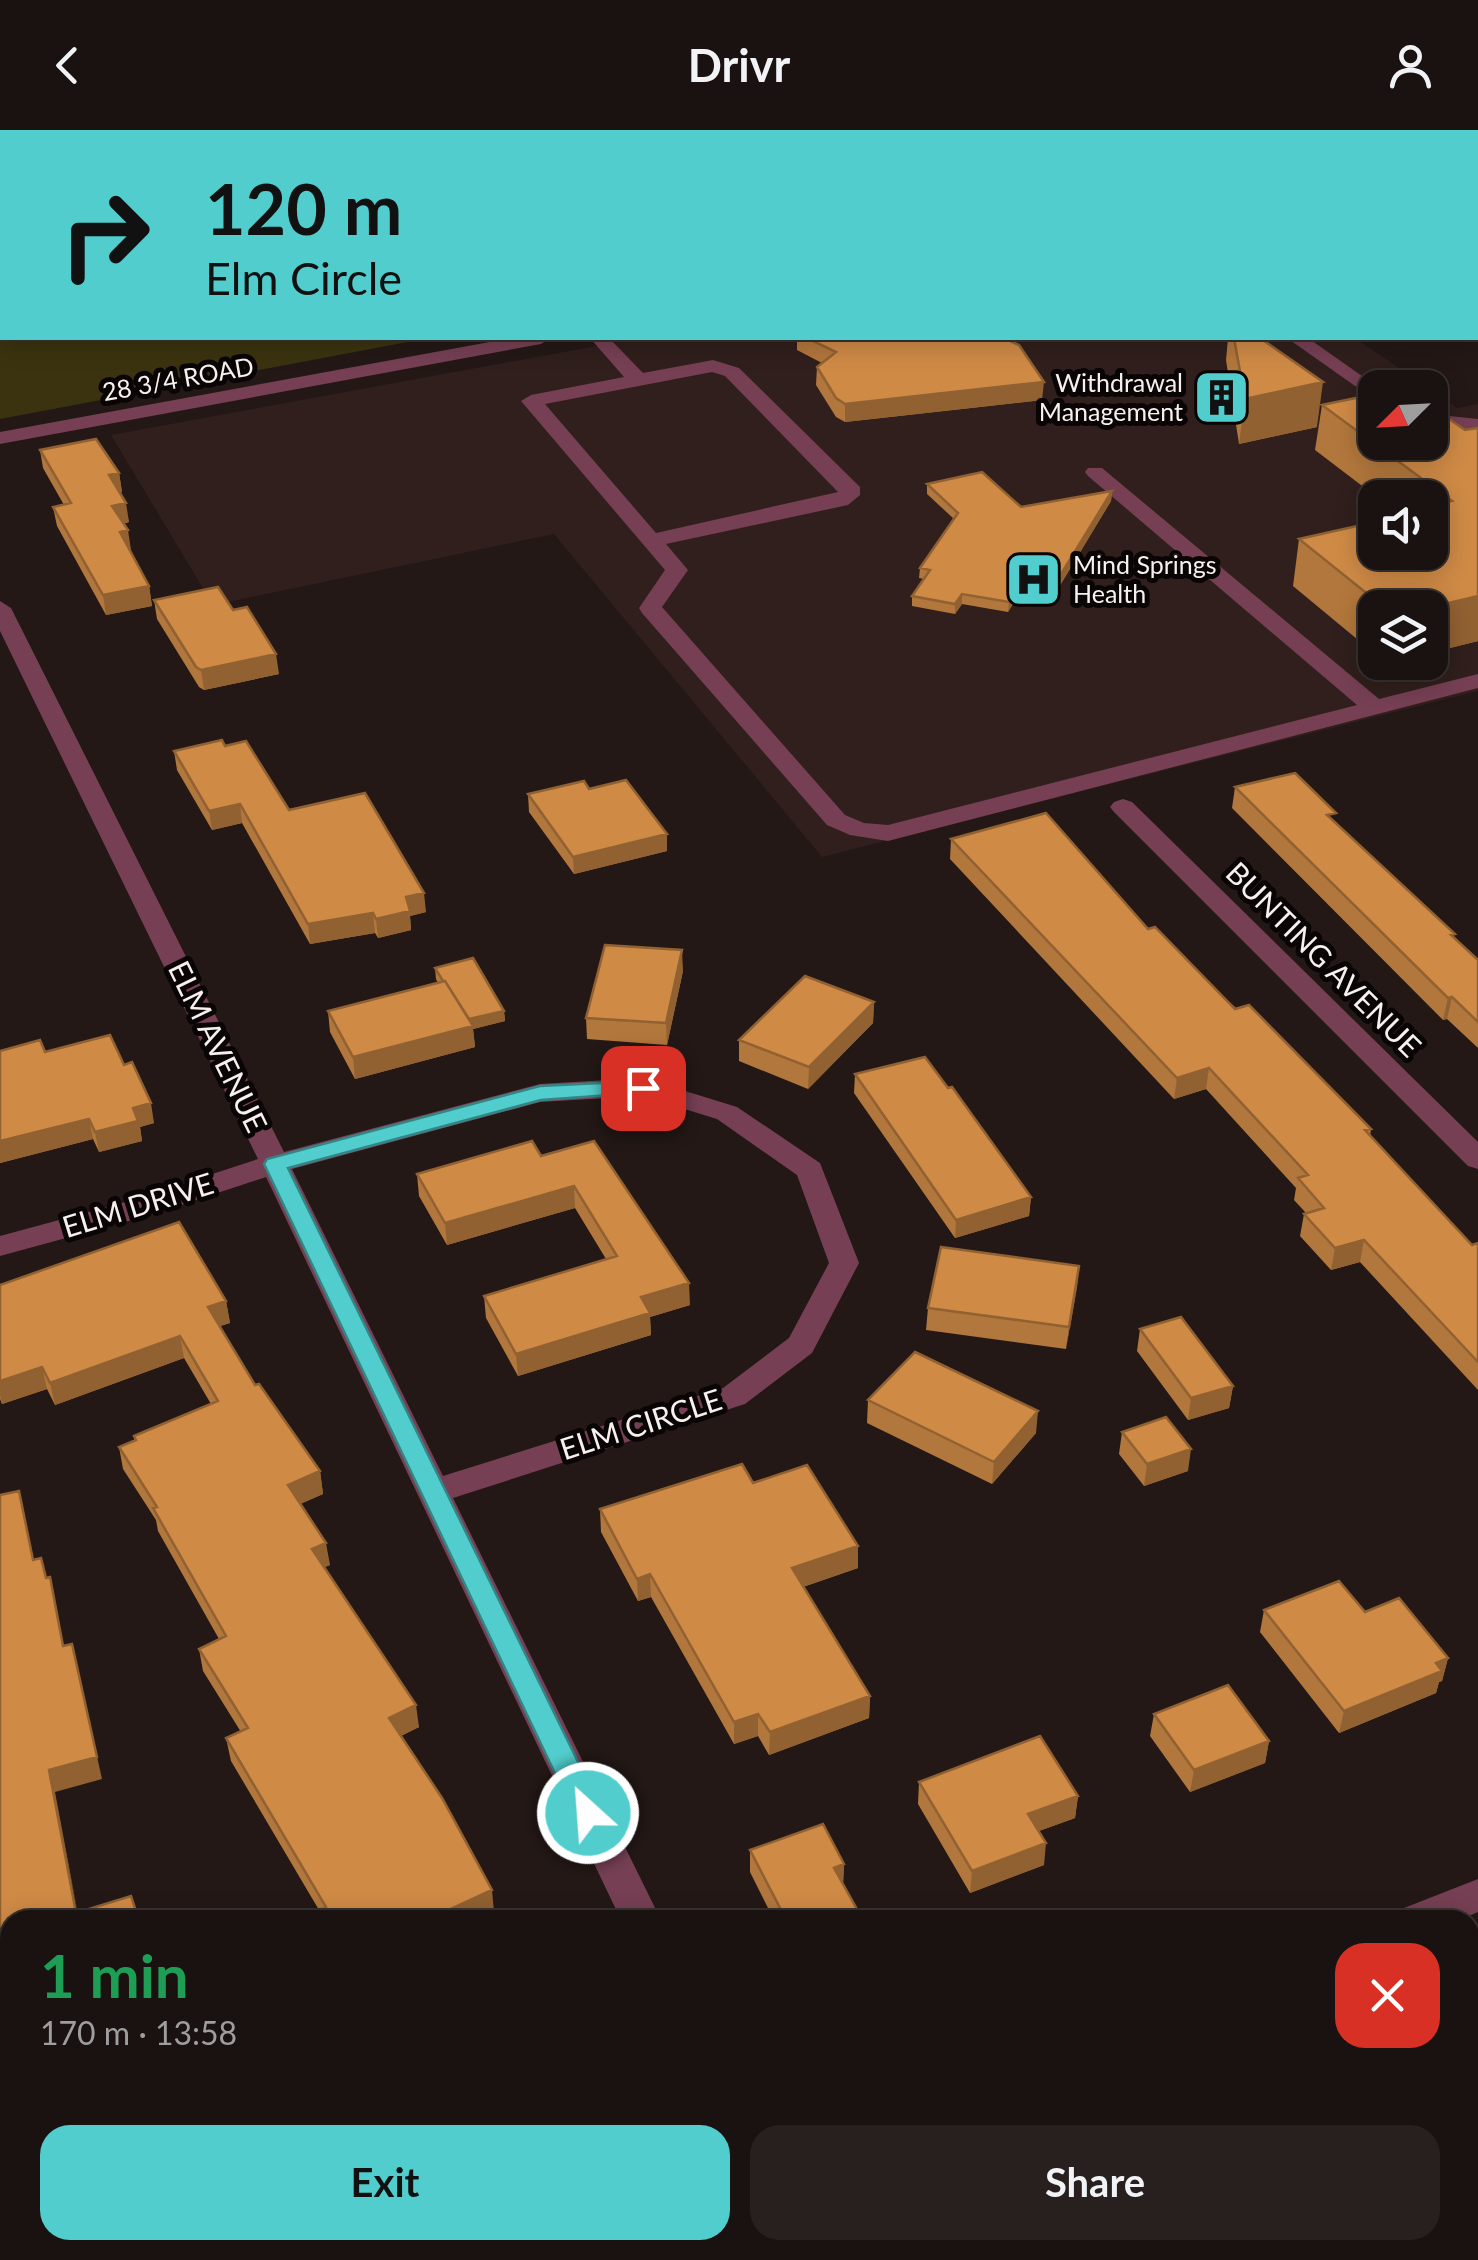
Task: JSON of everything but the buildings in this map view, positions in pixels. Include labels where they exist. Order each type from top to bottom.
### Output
[{"type":"street","name":"28 3/4 ROAD","points":[[0,438],[531,340]]},
{"type":"street","points":[[601,340],[638,380]]},
{"type":"street","points":[[1299,340],[1358,382]]},
{"type":"street","points":[[652,540],[840,500],[849,495],[850,487],[732,372],[713,366],[531,400],[677,570],[650,608],[836,820],[858,830],[888,833],[1478,680]]},
{"type":"street","points":[[1448,423],[1478,425]]},
{"type":"street","points":[[1448,438],[1455,444]]},
{"type":"street","points":[[1095,472],[1374,708]]},
{"type":"street","name":"ELM AVENUE","points":[[0,608],[275,1164],[636,1910]]},
{"type":"street","name":"BUNTING AVENUE","points":[[1123,807],[1478,1159]]},
{"type":"street","name":"ELM CIRCLE","points":[[275,1164],[540,1093],[643,1088],[727,1113],[810,1170],[844,1263],[801,1345],[734,1396],[432,1492]]},
{"type":"street","name":"ELM DRIVE","points":[[0,1246],[143,1207],[275,1164]]},
{"type":"street","points":[[1442,1910],[1478,1895]]},
{"type":"shaded area","points":[[0,340],[418,340],[0,419]]},
{"type":"shaded area","name":"Mind Springs Health","points":[[629,340],[1358,340],[1402,370],[1358,370],[1358,460],[1448,460],[1448,402],[1457,408],[1478,404],[1478,691],[822,857],[554,534],[213,605],[111,435]]},
{"type":"place","name":"Withdrawal Management","points":[[1222,397]]},
{"type":"place","name":"Mind Springs Health","points":[[1034,579]]},
{"type":"route","points":[[588,1813],[275,1164],[540,1093],[643,1088]]}]
